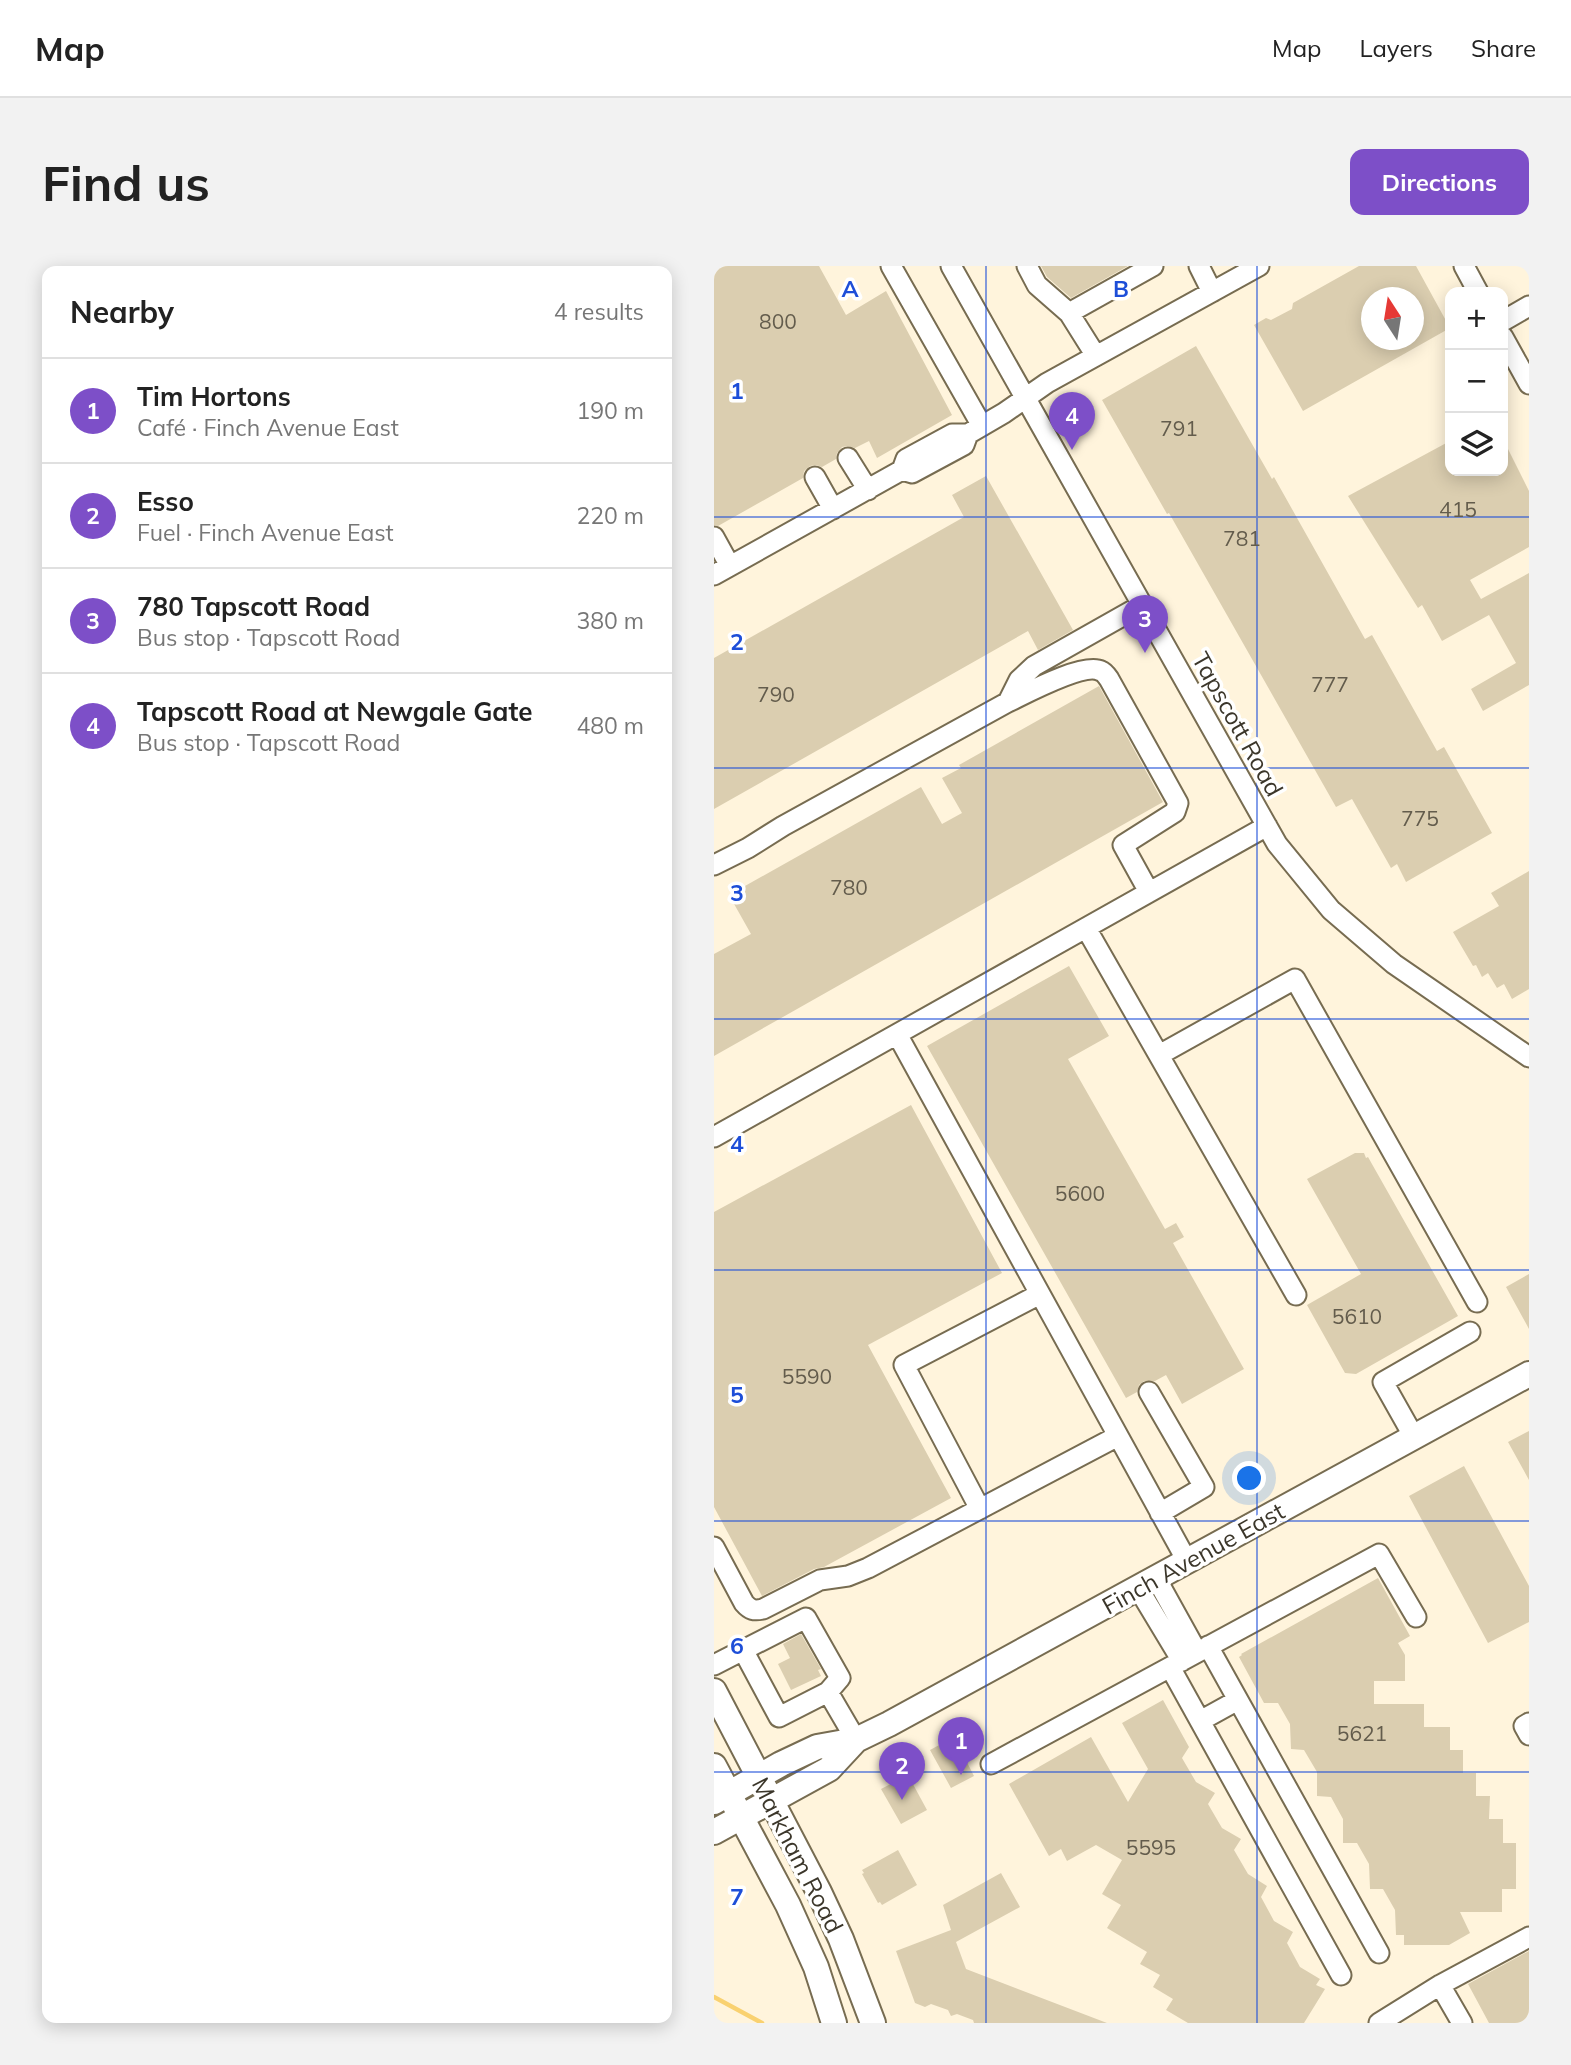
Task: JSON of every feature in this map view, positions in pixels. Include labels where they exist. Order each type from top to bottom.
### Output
[{"type":"main road","name":"Finch Avenue East","points":[[721,1798],[817,1747],[856,1740],[900,1718],[1529,1374]]},
{"type":"main road","name":"Markham Road","points":[[714,1691],[819,1892],[841,1939],[873,2023]]},
{"type":"main road","name":"Finch Avenue East","points":[[714,1832],[829,1769],[856,1740]]},
{"type":"main road","name":"Markham Road","points":[[714,1766],[721,1798],[741,1818],[788,1905],[810,1955],[834,2023]]},
{"type":"street","points":[[891,266],[975,430]]},
{"type":"street","name":"Tapscott Road","points":[[951,266],[1277,844],[1331,910],[1394,964],[1529,1056]]},
{"type":"street","points":[[1027,266],[1037,285],[1069,313],[1096,356]]},
{"type":"street","points":[[1069,313],[1153,266]]},
{"type":"street","points":[[1199,266],[1212,292]]},
{"type":"street","points":[[714,537],[722,571],[902,470],[906,459],[952,434],[975,430],[1047,383],[1259,266]]},
{"type":"street","points":[[1464,266],[1475,287]]},
{"type":"street","points":[[1508,318],[1529,306]]},
{"type":"street","points":[[1508,346],[1529,384]]},
{"type":"street","points":[[848,458],[868,490]]},
{"type":"street","points":[[815,477],[833,509]]},
{"type":"street","points":[[1008,702],[1019,680],[1034,666],[1142,605]]},
{"type":"street","points":[[714,865],[1008,702],[1072,674],[1098,670],[1109,679],[1178,803],[1175,812],[1123,845],[1149,892]]},
{"type":"street","points":[[714,1136],[1267,826]]},
{"type":"street","points":[[1086,928],[1296,1295]]},
{"type":"street","points":[[1159,1055],[1295,979],[1477,1301]]},
{"type":"street","points":[[897,1034],[1187,1561]]},
{"type":"street","points":[[980,1508],[904,1365],[1040,1294]]},
{"type":"street","points":[[1414,1437],[1382,1382],[1470,1332]]},
{"type":"street","points":[[1149,1392],[1204,1487],[1160,1513]]},
{"type":"street","points":[[714,1547],[744,1603],[755,1611],[820,1580],[848,1576],[868,1568],[1118,1436]]},
{"type":"street","points":[[991,1765],[1379,1553],[1416,1617]]},
{"type":"street","points":[[1147,1583],[1189,1657],[1238,1700],[1379,1954]]},
{"type":"street","points":[[714,1665],[743,1650],[806,1618],[840,1678],[828,1692],[779,1717],[743,1650]]},
{"type":"street","points":[[1189,1657],[1200,1721],[1341,1975]]},
{"type":"street","points":[[828,1692],[856,1740]]},
{"type":"street","points":[[1200,1721],[1238,1700]]},
{"type":"street","points":[[1529,1723],[1524,1726],[1529,1735]]},
{"type":"street","points":[[1392,2020],[1440,1985],[1529,1937]]},
{"type":"street","points":[[1440,1985],[1462,2023]]},
{"type":"building","points":[[714,266],[819,266],[846,315],[886,291],[952,415],[877,458],[869,441],[855,448],[842,447],[836,459],[822,467],[810,466],[804,471],[803,478],[718,526],[714,525]]},
{"type":"building","points":[[1041,266],[1128,266],[1071,298],[1047,277]]},
{"type":"building","points":[[1359,266],[1416,266],[1445,319],[1445,331],[1424,343],[1424,287],[1361,287],[1361,350],[1411,350],[1303,411],[1254,325],[1292,309],[1293,303]]},
{"type":"building","points":[[1196,346],[1272,479],[1274,477],[1365,639],[1372,635],[1437,751],[1444,747],[1492,833],[1406,882],[1397,864],[1391,868],[1352,799],[1336,807],[1102,400]]},
{"type":"building","points":[[1445,444],[1445,476],[1508,476],[1508,449],[1529,491],[1529,547],[1470,580],[1481,599],[1529,573],[1529,685],[1483,711],[1471,689],[1516,663],[1489,615],[1442,641],[1422,605],[1418,608],[1348,496]]},
{"type":"building","points":[[986,476],[1073,630],[1038,650],[1028,631],[714,809],[714,658],[964,517],[952,495]]},
{"type":"building","points":[[1099,686],[1163,802],[714,1056],[714,954],[751,934],[729,895],[921,787],[942,824],[962,813],[942,778],[961,768],[959,765]]},
{"type":"building","points":[[1529,871],[1529,989],[1512,999],[1504,984],[1497,988],[1488,973],[1482,977],[1453,932],[1499,906],[1491,893]]},
{"type":"building","points":[[1069,966],[1109,1036],[1068,1059],[1165,1229],[1176,1223],[1184,1237],[1173,1243],[1244,1369],[1182,1404],[1166,1375],[1155,1381],[1144,1381],[1137,1392],[1126,1398],[927,1046]]},
{"type":"building","points":[[911,1105],[1002,1273],[868,1345],[951,1498],[824,1567],[814,1569],[762,1596],[714,1507],[714,1212]]},
{"type":"building","points":[[1355,1153],[1364,1153],[1366,1158],[1368,1157],[1458,1316],[1356,1374],[1345,1373],[1307,1305],[1361,1274],[1307,1179]]},
{"type":"building","points":[[1529,1274],[1529,1329],[1506,1287]]},
{"type":"building","points":[[1529,1431],[1529,1480],[1508,1442]]},
{"type":"building","points":[[1464,1466],[1529,1586],[1529,1622],[1488,1643],[1409,1496]]},
{"type":"building","points":[[1378,1578],[1410,1636],[1398,1643],[1405,1655],[1405,1681],[1374,1681],[1374,1704],[1424,1704],[1424,1727],[1450,1727],[1450,1750],[1463,1750],[1463,1773],[1476,1773],[1476,1796],[1490,1796],[1489,1819],[1503,1819],[1503,1843],[1516,1843],[1516,1889],[1502,1889],[1502,1912],[1460,1912],[1470,1933],[1449,1945],[1404,1945],[1404,1935],[1396,1935],[1395,1910],[1383,1889],[1370,1889],[1369,1864],[1357,1843],[1343,1843],[1343,1819],[1331,1797],[1317,1796],[1317,1772],[1304,1750],[1291,1749],[1290,1724],[1278,1703],[1264,1703],[1239,1657]]},
{"type":"building","points":[[801,1634],[821,1669],[818,1670],[821,1676],[791,1690],[778,1664],[790,1658],[783,1644]]},
{"type":"building","points":[[1163,1700],[1189,1747],[1182,1758],[1196,1782],[1215,1793],[1208,1804],[1222,1828],[1241,1839],[1234,1850],[1248,1874],[1267,1886],[1261,1897],[1274,1921],[1293,1932],[1287,1943],[1300,1967],[1320,1979],[1316,1985],[1325,1989],[1304,2023],[1188,2023],[1166,2010],[1173,1999],[1153,1987],[1160,1975],[1140,1964],[1147,1952],[1107,1928],[1121,1905],[1102,1894],[1122,1860],[1096,1845],[1067,1861],[1061,1849],[1049,1856],[1009,1784],[1091,1737],[1128,1802],[1148,1769],[1122,1723]]},
{"type":"building","points":[[954,1737],[974,1776],[951,1788],[930,1750]]},
{"type":"building","points":[[908,1775],[927,1810],[901,1824],[881,1789]]},
{"type":"building","points":[[898,1850],[917,1885],[882,1905],[878,1903],[862,1870]]},
{"type":"building","points":[[1001,1873],[1020,1907],[956,1942],[966,1969],[1107,2023],[974,2023],[973,2020],[957,2014],[951,2016],[948,2010],[931,2004],[925,2007],[915,2003],[896,1951],[951,1930],[943,1905]]},
{"type":"building","points":[[1529,1951],[1529,2023],[1489,2023],[1468,1984]]},
{"type":"waterway","points":[[714,1997],[762,2023]]},
{"type":"place","name":"Tapscott Road at Newgale Gate","points":[[1072,450]]},
{"type":"place","name":"780 Tapscott Road","points":[[1145,653]]},
{"type":"place","name":"Tim Hortons","points":[[961,1775]]},
{"type":"place","name":"Esso","points":[[902,1800]]}]
